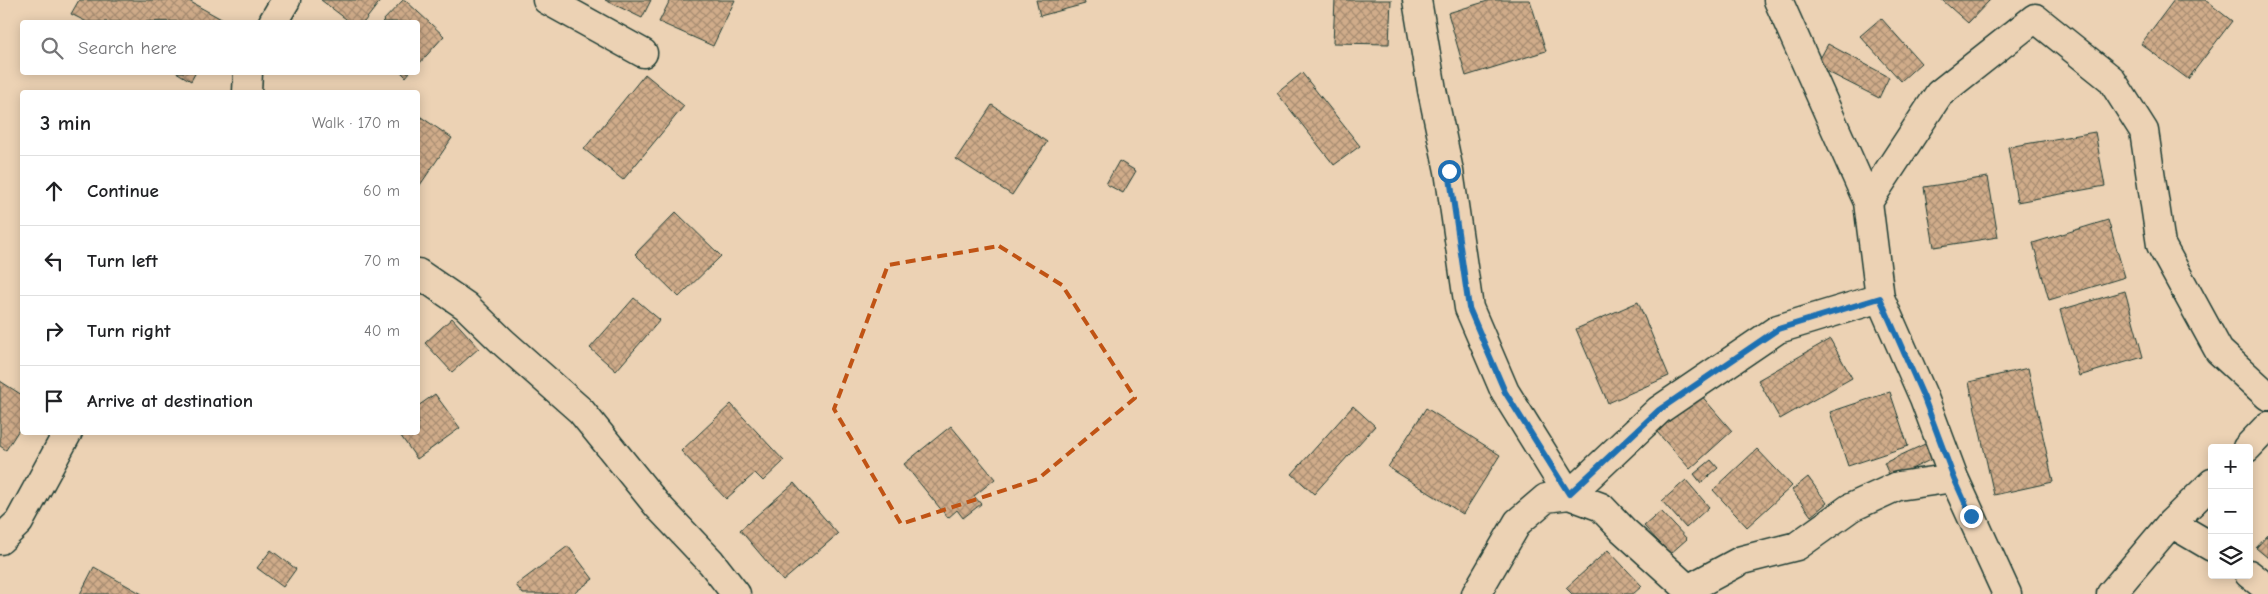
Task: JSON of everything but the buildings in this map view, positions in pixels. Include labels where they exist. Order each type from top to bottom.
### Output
[{"type":"street","points":[[274,20],[286,0]]},
{"type":"street","points":[[547,0],[642,53]]},
{"type":"street","points":[[1417,0],[1432,90],[1449,171],[1469,308],[1505,392],[1569,494]]},
{"type":"street","points":[[1778,0],[1868,202],[1880,298],[1924,398],[1954,478],[2007,594]]},
{"type":"street","points":[[1868,202],[1939,94],[2035,18],[2111,80],[2144,131],[2161,246],[2220,351],[2268,396]]},
{"type":"street","points":[[247,90],[248,75]]},
{"type":"street","points":[[420,274],[466,306],[503,342],[581,411],[657,505],[711,562],[736,594]]},
{"type":"street","points":[[1569,494],[1659,410],[1778,329],[1880,298]]},
{"type":"street","points":[[2250,444],[2268,426]]},
{"type":"street","points":[[0,540],[19,522],[66,435]]},
{"type":"street","points":[[1476,594],[1518,522],[1546,498],[1569,494],[1601,507],[1623,530],[1688,589],[1742,560],[1797,546],[1850,508],[1898,486],[1954,478]]},
{"type":"street","points":[[2111,594],[2171,523],[2208,487]]},
{"type":"street","points":[[2171,523],[2208,545]]},
{"type":"street","points":[[2253,577],[2268,589]]},
{"type":"highlighted area","points":[[999,246],[1062,285],[1135,398],[1038,479],[901,524],[834,409],[888,265]]},
{"type":"route","points":[[1449,171],[1469,308],[1505,392],[1569,494],[1659,410],[1778,329],[1880,298],[1924,398],[1954,478],[1971,516]]}]
